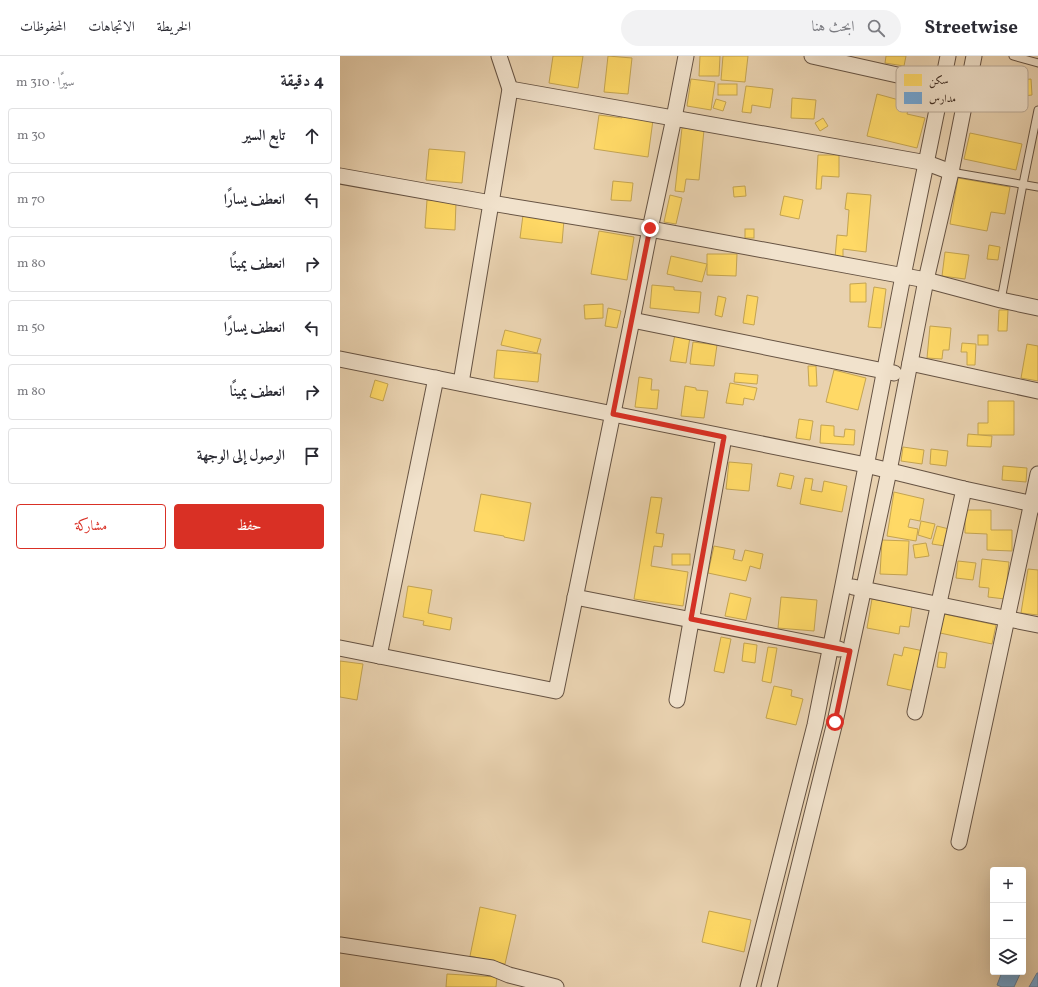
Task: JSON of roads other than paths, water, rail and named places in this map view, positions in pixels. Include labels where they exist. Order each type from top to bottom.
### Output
[{"type":"street","points":[[461,383],[510,89],[499,56]]},
{"type":"street","points":[[812,56],[896,75]]},
{"type":"street","points":[[946,66],[948,56]]},
{"type":"street","points":[[972,66],[974,56]]},
{"type":"street","points":[[340,648],[556,691],[650,228],[674,118],[682,57]]},
{"type":"street","points":[[510,89],[927,163],[951,172]]},
{"type":"street","points":[[748,987],[815,725],[937,112]]},
{"type":"street","points":[[769,987],[835,722],[889,471],[926,280],[951,172],[963,112]]},
{"type":"street","points":[[340,176],[650,228],[926,280],[1001,300],[1038,308]]},
{"type":"street","points":[[632,320],[885,372],[908,370],[1038,390]]},
{"type":"street","points":[[340,359],[866,465],[964,489],[1035,504]]},
{"type":"street","points":[[379,656],[436,378]]},
{"type":"street","points":[[677,700],[724,437]]},
{"type":"street","points":[[959,842],[1007,619],[1035,504],[1038,474]]},
{"type":"street","points":[[915,712],[964,489]]},
{"type":"street","points":[[843,585],[1038,625]]},
{"type":"street","points":[[575,597],[850,651]]},
{"type":"street","points":[[340,945],[492,968],[509,975],[556,987]]},
{"type":"lane","points":[[1013,56],[1038,63]]},
{"type":"lane","points":[[1001,300],[1038,110]]},
{"type":"lane","points":[[951,172],[1038,187]]}]
